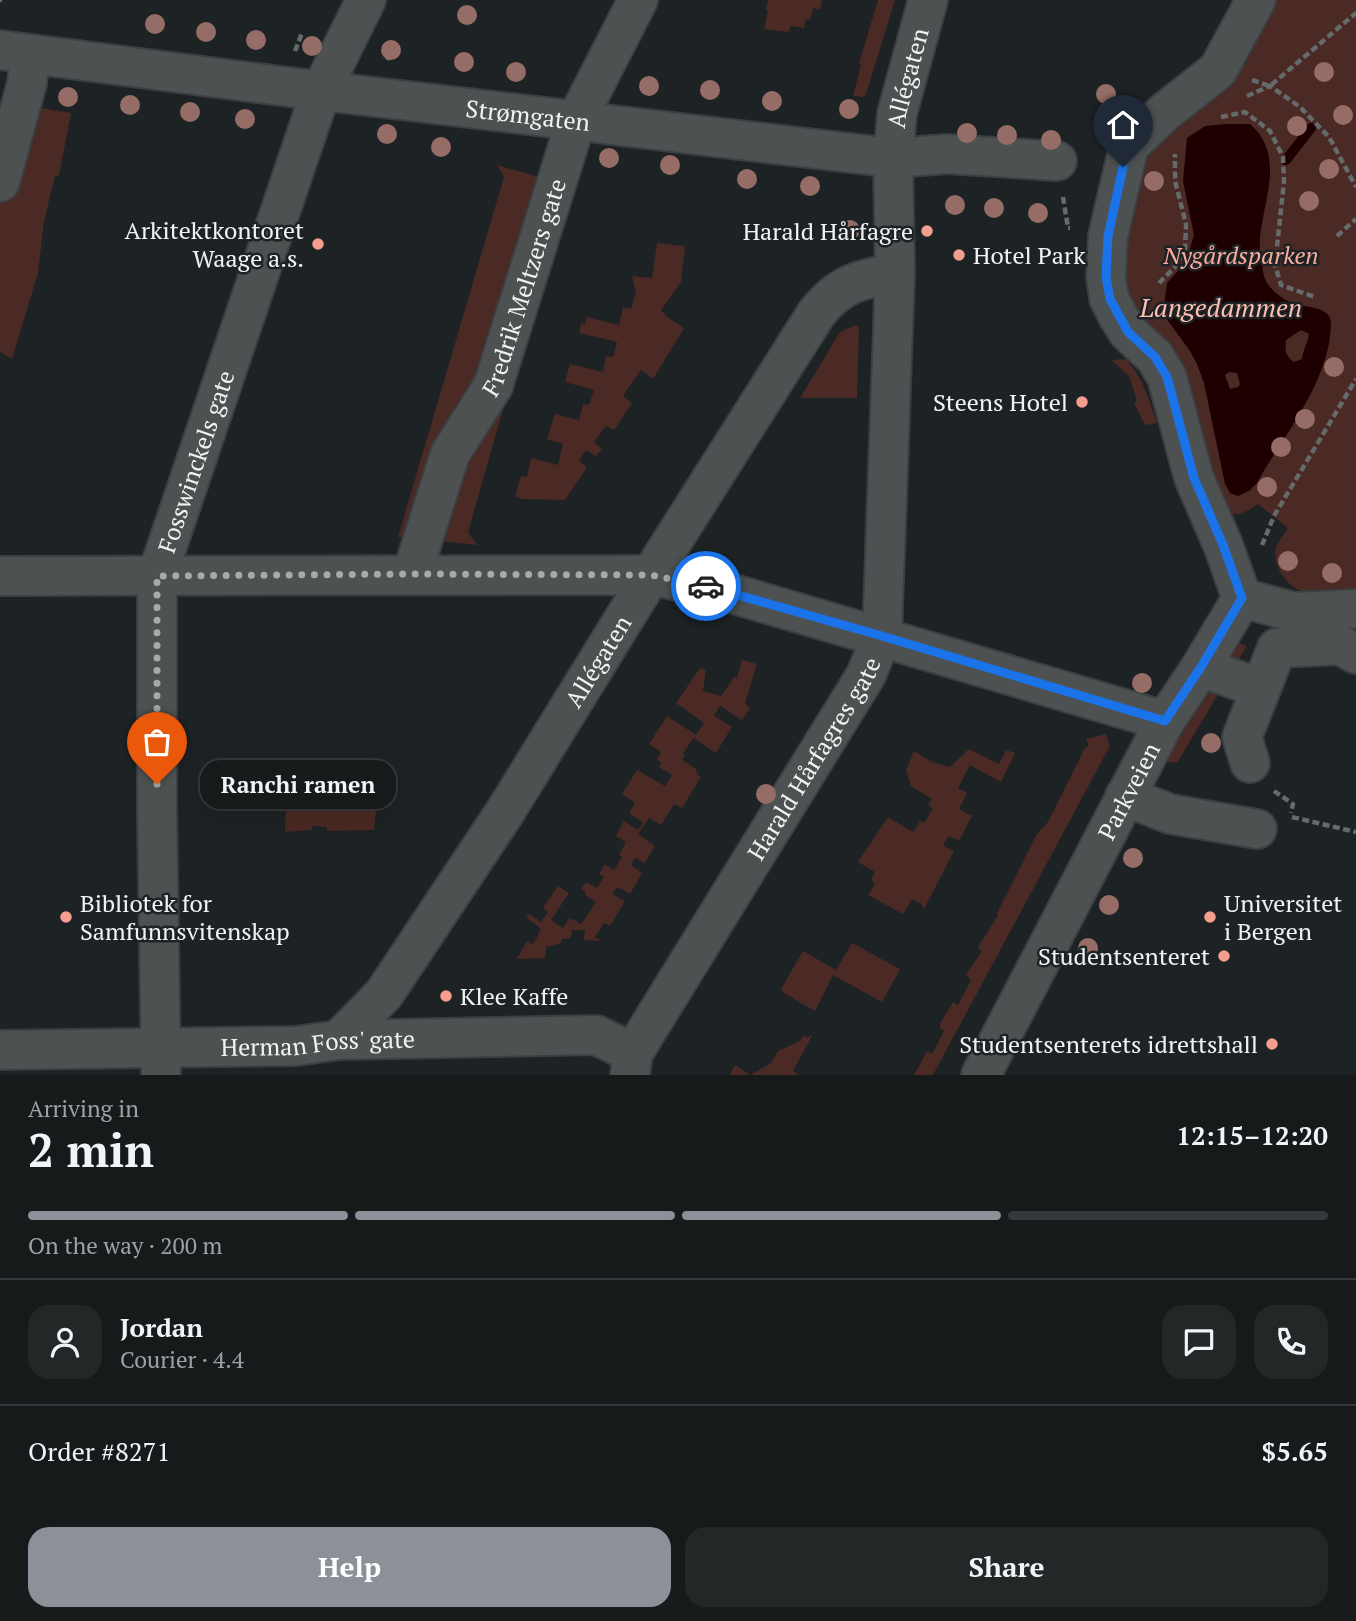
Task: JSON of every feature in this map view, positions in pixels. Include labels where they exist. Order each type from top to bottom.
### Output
[{"type":"street","name":"Fosswinckels gate","points":[[161,1061],[157,576],[321,91],[366,0]]},
{"type":"street","name":"Fredrik Meltzers gate","points":[[412,574],[450,454],[493,386],[576,121],[638,0]]},
{"type":"street","name":"Allégaten","points":[[893,158],[897,114],[928,0]]},
{"type":"street","points":[[1256,0],[1218,70],[1166,111],[1129,146],[1108,236],[1106,277],[1110,299],[1118,316],[1128,332],[1155,357],[1167,377],[1194,478],[1242,598],[1294,612],[1356,609]]},
{"type":"street","name":"Strømgaten","points":[[15,52],[893,158],[947,154],[1057,161]]},
{"type":"street","points":[[0,182],[27,83],[15,52]]},
{"type":"street","name":"Harald Hårfagres gate","points":[[632,1064],[866,675],[882,636],[895,273],[893,158]]},
{"type":"street","name":"Allégaten","points":[[339,1040],[384,994],[505,812],[651,575],[824,304],[848,285],[863,279],[895,273]]},
{"type":"street","points":[[0,576],[651,575],[707,587],[882,636],[1165,721]]},
{"type":"street","name":"Parkveien","points":[[981,1075],[1165,721],[1242,598]]},
{"type":"street","points":[[1250,763],[1242,737],[1277,648],[1340,645],[1356,654]]},
{"type":"street","points":[[1201,667],[1261,689]]},
{"type":"street","points":[[1125,796],[1170,814],[1257,829]]},
{"type":"street","name":"Herman Foss' gate","points":[[0,1050],[161,1061],[290,1060],[339,1040],[596,1035],[632,1064]]},
{"type":"path","points":[[1270,86],[1356,13]]},
{"type":"path","points":[[1218,70],[1270,86],[1300,107],[1328,137],[1356,187]]},
{"type":"path","points":[[1211,120],[1245,112],[1270,131],[1283,158],[1275,265],[1280,285],[1315,297]]},
{"type":"path","points":[[1159,283],[1175,267],[1185,251],[1186,224],[1175,181],[1175,153]]},
{"type":"path","points":[[1337,236],[1356,219]]},
{"type":"path","points":[[1242,598],[1274,516],[1356,379]]},
{"type":"path","points":[[1308,820],[1356,832]]},
{"type":"green space","points":[[768,0],[822,0],[820,10],[813,8],[810,20],[806,19],[804,28],[791,26],[788,32],[764,29]]},
{"type":"green space","points":[[878,0],[895,0],[865,97],[853,96],[861,65],[859,63]]},
{"type":"green space","name":"Nygårdsparken","points":[[1277,0],[1356,0],[1356,587],[1335,594],[1302,591],[1285,579],[1275,553],[1278,542],[1288,528],[1258,504],[1241,513],[1229,514],[1210,482],[1192,393],[1183,373],[1141,323],[1123,287],[1123,254],[1131,210],[1145,164],[1154,148]]},
{"type":"green space","points":[[15,104],[71,113],[59,176],[55,176],[44,221],[38,273],[12,359],[0,352],[0,151]]},
{"type":"green space","points":[[497,165],[567,185],[468,532],[477,545],[398,537],[504,177]]},
{"type":"green space","points":[[657,243],[685,246],[681,282],[661,310],[684,328],[653,379],[641,370],[623,396],[632,403],[614,430],[606,426],[594,442],[602,449],[596,456],[586,450],[579,461],[587,467],[565,500],[521,499],[515,496],[521,476],[527,477],[531,458],[558,465],[563,444],[547,439],[555,414],[579,420],[583,404],[589,405],[594,390],[565,382],[570,364],[603,372],[606,356],[613,357],[617,342],[579,333],[581,323],[585,324],[587,317],[619,325],[623,307],[631,309],[636,292],[632,276],[652,278]]},
{"type":"green space","points":[[855,325],[859,328],[857,398],[800,398],[840,332]]},
{"type":"green space","points":[[1126,359],[1141,381],[1157,423],[1145,425],[1134,403],[1137,401],[1129,376],[1111,360]]},
{"type":"green space","points":[[1234,641],[1247,646],[1177,763],[1163,761]]},
{"type":"green space","points":[[742,660],[757,664],[745,703],[750,708],[742,720],[720,706],[714,716],[732,727],[716,753],[693,738],[682,760],[696,769],[701,777],[682,808],[674,804],[661,825],[649,818],[638,834],[655,846],[645,863],[635,858],[631,865],[642,873],[630,894],[617,887],[612,894],[625,901],[610,926],[604,923],[595,937],[601,941],[584,940],[585,930],[572,930],[571,938],[562,939],[561,943],[546,947],[545,958],[517,959],[527,941],[533,945],[541,929],[526,917],[529,914],[541,922],[548,912],[543,908],[558,886],[569,893],[551,920],[563,928],[570,918],[581,924],[596,902],[581,889],[586,882],[597,888],[604,877],[599,874],[605,864],[614,870],[622,857],[619,855],[626,842],[616,836],[624,821],[638,830],[643,823],[629,813],[635,803],[622,794],[637,770],[665,786],[672,775],[659,767],[661,763],[657,760],[661,752],[649,744],[667,716],[696,735],[704,723],[676,703],[700,668],[706,670],[703,691],[721,696],[734,677],[737,678]]},
{"type":"green space","points":[[1106,734],[1110,746],[933,1075],[914,1075],[927,1051],[932,1054],[944,1031],[940,1024],[953,1002],[958,1005],[971,980],[966,975],[982,951],[978,949],[980,944],[998,915],[1037,834],[1048,822],[1085,748],[1089,746],[1086,739]]},
{"type":"green space","points":[[969,749],[999,764],[1006,750],[1015,753],[1001,782],[970,765],[958,788],[967,793],[959,809],[972,816],[959,841],[949,836],[943,845],[954,851],[924,909],[912,899],[903,914],[868,895],[875,884],[871,880],[875,872],[858,862],[888,817],[913,832],[920,821],[924,823],[933,809],[928,805],[932,799],[911,786],[906,770],[914,751],[932,762],[950,767]]},
{"type":"green space","points":[[363,766],[387,768],[384,800],[377,800],[374,830],[327,831],[327,827],[312,826],[312,830],[285,832],[287,779],[297,779],[297,773]]},
{"type":"green space","points":[[852,943],[900,969],[882,1002],[833,975],[815,1011],[782,992],[781,989],[803,951],[836,970]]},
{"type":"green space","points":[[803,1036],[812,1036],[793,1071],[799,1075],[750,1075],[770,1064],[778,1051],[800,1041]]},
{"type":"green space","points":[[735,1065],[750,1075],[730,1075]]},
{"type":"water","name":"Langedammen","points":[[1250,124],[1262,139],[1269,155],[1270,172],[1260,244],[1265,279],[1274,291],[1286,300],[1328,314],[1331,325],[1328,346],[1314,388],[1257,483],[1238,496],[1230,493],[1225,484],[1204,383],[1197,364],[1163,314],[1167,283],[1186,262],[1194,235],[1183,181],[1187,138],[1205,126]],"holes":[[[1301,330],[1309,334],[1302,359],[1294,362],[1286,352],[1286,340]],[[1229,372],[1237,373],[1240,384],[1238,387],[1230,389],[1225,375]]]},
{"type":"waterway","points":[[1286,160],[1311,128]]},
{"type":"way so far","points":[[157,784],[157,576],[651,575],[706,586]]},
{"type":"place","name":"Harald Hårfagre","points":[[927,231]]},
{"type":"place","name":"Arkitektkontoret Waage a.s.","points":[[318,244]]},
{"type":"place","name":"Hotel Park","points":[[959,255]]},
{"type":"place","name":"Steens Hotel","points":[[1082,402]]},
{"type":"place","name":"Ranchi ramen","points":[[157,784]]},
{"type":"place","name":"Bibliotek for Samfunnsvitenskap","points":[[66,917]]},
{"type":"place","name":"Universitet i Bergen","points":[[1210,917]]},
{"type":"place","name":"Studentsenteret","points":[[1224,956]]},
{"type":"place","name":"Klee Kaffe","points":[[446,996]]},
{"type":"place","name":"Studentsenterets idrettshall","points":[[1272,1044]]},
{"type":"route","points":[[706,586],[1165,721],[1242,598],[1194,478],[1167,377],[1155,357],[1128,332],[1110,299],[1106,277],[1108,236],[1123,167]]}]
